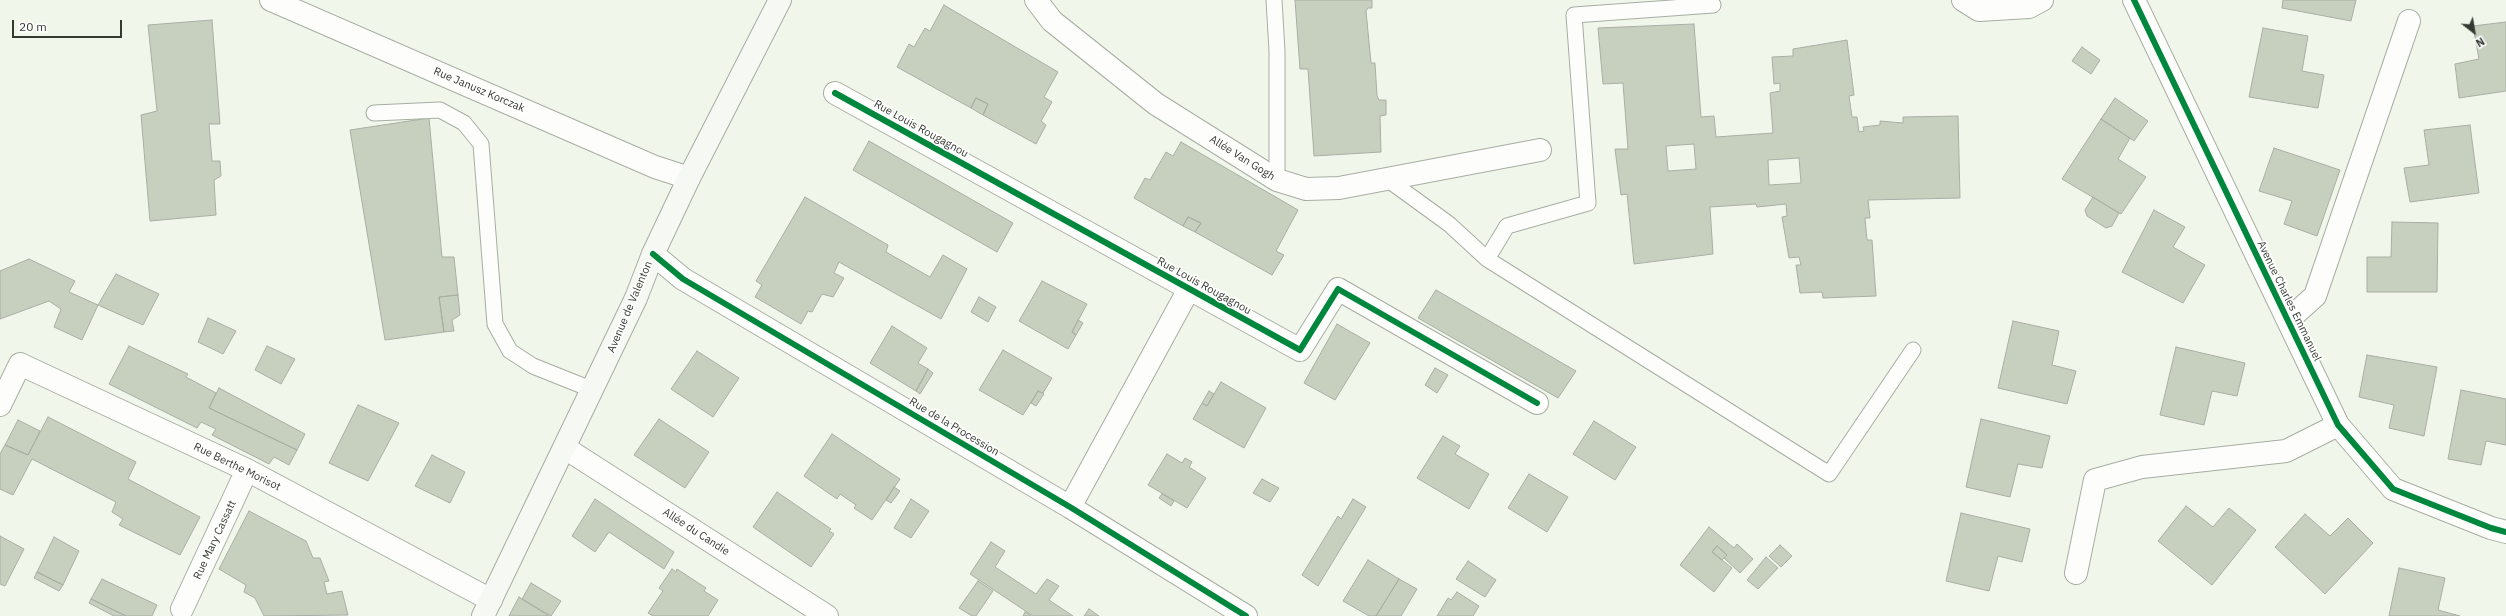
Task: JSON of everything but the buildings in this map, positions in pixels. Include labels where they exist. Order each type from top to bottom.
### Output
[{"type":"main road","name":"Avenue de Valenton","points":[[487,608],[593,390],[636,298],[653,254],[689,178],[780,0]]},
{"type":"street","name":"Rue Janusz Korczak","points":[[271,0],[655,167],[689,178]]},
{"type":"street","name":"Allée Van Gogh","points":[[1036,0],[1052,21],[1156,104],[1277,180],[1306,190],[1339,188],[1540,150]]},
{"type":"street","points":[[1963,0],[1979,10],[2028,6],[2042,0]]},
{"type":"street","name":"Avenue Charles Emmanuel","points":[[2134,0],[2338,425],[2393,489],[2491,528],[2506,532]]},
{"type":"street","name":"Avenue Charles Emmanuel","points":[[2288,320],[2315,296],[2408,21]]},
{"type":"street","name":"Rue Louis Rougagnou","points":[[836,93],[1300,350],[1338,289],[1537,404]]},
{"type":"street","name":"Rue de la Procession","points":[[653,254],[683,279],[1070,507],[1246,616]]},
{"type":"street","name":"Rue Louis Rougagnou","points":[[1070,507],[1189,289]]},
{"type":"street","name":"Rue Berthe Morisot","points":[[0,405],[20,364],[247,470],[487,608]]},
{"type":"street","points":[[2076,573],[2095,480],[2142,467],[2286,451],[2338,425]]},
{"type":"street","name":"Allée du Candie","points":[[565,448],[827,616]]},
{"type":"street","name":"Rue Mary Cassatt","points":[[184,613],[247,470]]},
{"type":"lane","points":[[1274,0],[1277,51],[1277,180]]},
{"type":"lane","points":[[1487,258],[1507,226],[1588,203],[1574,15],[1713,5]]},
{"type":"lane","points":[[374,113],[440,110],[464,123],[481,144],[495,324],[510,351],[533,366],[593,390]]},
{"type":"lane","points":[[1387,179],[1449,224],[1487,258],[1829,474],[1913,350]]},
{"type":"cycle path","points":[[2134,0],[2338,425],[2393,489],[2491,528],[2506,532]]},
{"type":"cycle path","points":[[835,93],[1300,350],[1338,289],[1537,403]]},
{"type":"cycle path","points":[[653,254],[683,279],[1070,507],[1246,616]]}]
